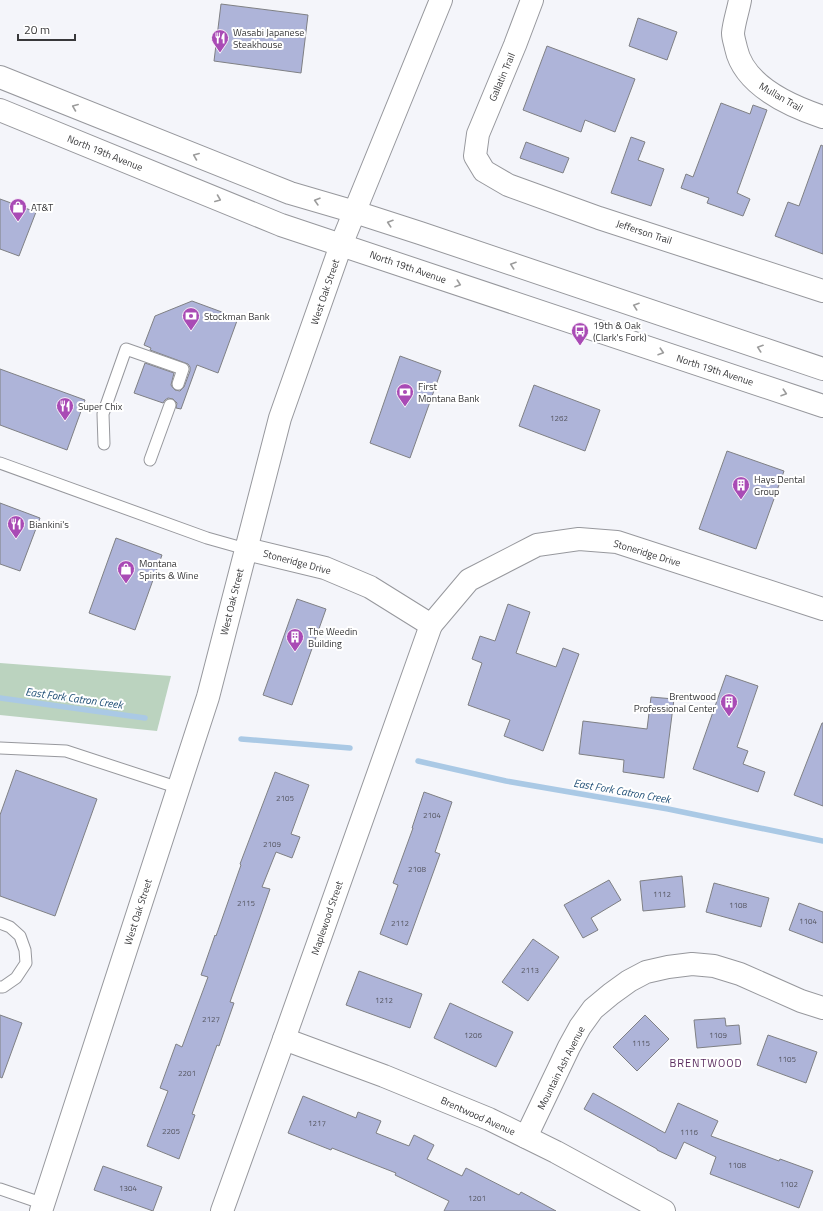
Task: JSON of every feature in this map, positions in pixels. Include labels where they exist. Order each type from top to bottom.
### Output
[{"type":"main road","name":"West Oak Street","points":[[42,1208],[208,697],[280,418],[341,245],[441,0]]},
{"type":"main road","name":"Gallatin Trail","points":[[476,156],[478,134],[532,0]]},
{"type":"main road","name":"Mullan Trail","points":[[740,0],[733,34],[738,56],[748,72],[761,87],[802,110],[823,117]]},
{"type":"main road","points":[[0,77],[290,193],[355,212],[823,369]]},
{"type":"main road","name":"North 19th Avenue","points":[[0,110],[281,225],[823,406]]},
{"type":"main road","name":"Jefferson Trail","points":[[476,156],[484,171],[508,185],[599,218],[823,291]]},
{"type":"main road","name":"Stoneridge Drive","points":[[246,549],[325,568],[370,587],[431,625],[469,580],[537,545],[580,539],[617,542],[823,609]]},
{"type":"main road","name":"Maplewood Street","points":[[222,1211],[431,625]]},
{"type":"main road","name":"Mountain Ash Avenue","points":[[526,1137],[569,1048],[580,1027],[593,1009],[610,994],[646,972],[692,964],[714,966],[740,974],[801,1001],[823,1008]]},
{"type":"main road","name":"Brentwood Avenue","points":[[284,1039],[391,1079],[489,1119],[556,1152],[664,1211]]},
{"type":"lane","points":[[104,444],[103,414],[126,349],[183,369],[178,384]]},
{"type":"lane","points":[[150,460],[170,405]]},
{"type":"lane","points":[[0,463],[207,538],[246,549]]},
{"type":"lane","points":[[0,748],[66,751],[178,788]]},
{"type":"lane","points":[[0,923],[10,927],[20,936],[25,950],[26,963],[16,978],[0,987]]},
{"type":"lane","points":[[0,1189],[42,1208]]},
{"type":"green space","points":[[0,663],[171,676],[157,731],[0,715]]},
{"type":"building","points":[[221,4],[308,15],[301,73],[214,61]]},
{"type":"building","points":[[638,18],[677,32],[667,60],[629,46]]},
{"type":"building","points":[[547,46],[635,79],[615,132],[585,120],[581,132],[523,110]]},
{"type":"building","points":[[721,103],[750,114],[753,105],[767,110],[737,193],[750,199],[743,216],[707,203],[709,198],[681,188],[686,174],[693,177]]},
{"type":"building","points":[[631,137],[645,142],[638,160],[664,169],[651,206],[611,193]]},
{"type":"building","points":[[526,142],[569,158],[563,173],[520,158]]},
{"type":"building","points":[[821,145],[823,146],[823,254],[775,236],[788,202],[799,206]]},
{"type":"building","name":"AT&T","points":[[0,199],[36,212],[19,256],[0,249]]},
{"type":"building","name":"Stockman Bank","points":[[192,301],[238,318],[218,373],[197,365],[181,409],[176,408],[177,403],[173,399],[168,398],[163,403],[134,393],[145,363],[174,373],[171,385],[175,390],[180,391],[184,387],[190,371],[188,364],[150,350],[151,348],[144,345],[155,316]]},
{"type":"building","name":"First Montana Bank","points":[[400,356],[441,371],[410,458],[370,443]]},
{"type":"building","points":[[0,369],[85,400],[67,450],[0,425]]},
{"type":"building","points":[[534,385],[600,410],[585,451],[519,426]]},
{"type":"building","name":"Hays Dental Group","points":[[727,451],[784,471],[756,549],[699,529]]},
{"type":"building","points":[[0,503],[40,518],[20,571],[0,564]]},
{"type":"building","name":"Montana Spirits & Wine","points":[[116,538],[162,555],[135,630],[89,613]]},
{"type":"building","name":"The Weedin Building","points":[[297,599],[326,609],[292,705],[263,695]]},
{"type":"building","points":[[508,604],[530,612],[516,653],[556,667],[563,648],[579,654],[543,751],[504,736],[510,720],[468,705],[482,663],[472,659],[480,636],[495,641]]},
{"type":"building","name":"Brentwood Professional Center","points":[[726,675],[758,686],[737,747],[748,751],[743,764],[765,772],[758,792],[693,769]]},
{"type":"building","points":[[651,697],[674,699],[664,778],[623,772],[624,760],[579,754],[583,721],[647,729]]},
{"type":"building","points":[[823,723],[823,806],[794,795]]},
{"type":"building","points":[[16,770],[97,799],[55,916],[0,896],[0,815]]},
{"type":"building","points":[[275,772],[309,785],[291,834],[300,837],[292,858],[276,852],[262,887],[270,889],[230,1002],[234,1003],[192,1114],[195,1115],[179,1159],[147,1146],[168,1091],[160,1088],[176,1044],[182,1047],[208,977],[201,975],[241,865],[240,864]]},
{"type":"building","points":[[424,792],[452,802],[435,852],[440,854],[407,945],[380,934],[398,885],[393,883]]},
{"type":"building","points":[[682,876],[685,907],[643,911],[640,881]]},
{"type":"building","points":[[609,880],[621,900],[591,918],[598,930],[583,938],[564,905]]},
{"type":"building","points":[[714,883],[769,898],[761,927],[706,912]]},
{"type":"building","points":[[799,903],[823,912],[823,943],[789,930]]},
{"type":"building","points":[[533,939],[559,957],[528,1001],[502,982]]},
{"type":"building","points":[[359,971],[422,994],[410,1028],[346,1005]]},
{"type":"building","points":[[450,1003],[513,1032],[496,1067],[434,1038]]},
{"type":"building","points":[[0,1015],[22,1023],[2,1078],[0,1077]]},
{"type":"building","points":[[645,1015],[669,1039],[637,1071],[613,1047]]},
{"type":"building","points":[[725,1018],[726,1026],[739,1025],[741,1044],[697,1048],[694,1020]]},
{"type":"building","points":[[768,1035],[817,1052],[806,1083],[757,1065]]},
{"type":"building","points":[[593,1093],[665,1133],[678,1103],[718,1121],[711,1136],[779,1161],[780,1159],[813,1171],[799,1208],[710,1174],[716,1157],[684,1142],[676,1159],[657,1150],[584,1109]]},
{"type":"building","points":[[303,1096],[356,1118],[358,1112],[381,1121],[376,1133],[409,1146],[414,1135],[434,1145],[427,1159],[462,1176],[466,1168],[519,1195],[521,1192],[556,1211],[444,1211],[449,1201],[395,1175],[396,1173],[332,1148],[331,1150],[288,1133]]},
{"type":"building","points":[[103,1166],[162,1187],[153,1211],[94,1190]]},
{"type":"waterway","name":"East Fork Catron Creek","points":[[0,698],[145,718]]},
{"type":"waterway","name":"East Fork Catron Creek","points":[[241,739],[350,748]]},
{"type":"waterway","name":"East Fork Catron Creek","points":[[418,761],[506,781],[668,809],[823,841]]},
{"type":"place","name":"Wasabi Japanese Steakhouse","points":[[220,53]]},
{"type":"place","name":"AT&T","points":[[18,222]]},
{"type":"place","name":"Stockman Bank","points":[[191,331]]},
{"type":"place","name":"19th & Oak (Clark's Fork)","points":[[580,346]]},
{"type":"place","name":"First Montana Bank","points":[[405,407]]},
{"type":"place","name":"Super Chix","points":[[65,421]]},
{"type":"place","name":"Hays Dental Group","points":[[741,500]]},
{"type":"place","name":"Biankini's","points":[[16,539]]},
{"type":"place","name":"Montana Spirits & Wine","points":[[126,584]]},
{"type":"place","name":"The Weedin Building","points":[[295,652]]},
{"type":"place","name":"Brentwood Professional Center","points":[[729,717]]},
{"type":"district","name":"BRENTWOOD","points":[[706,1063]]}]
